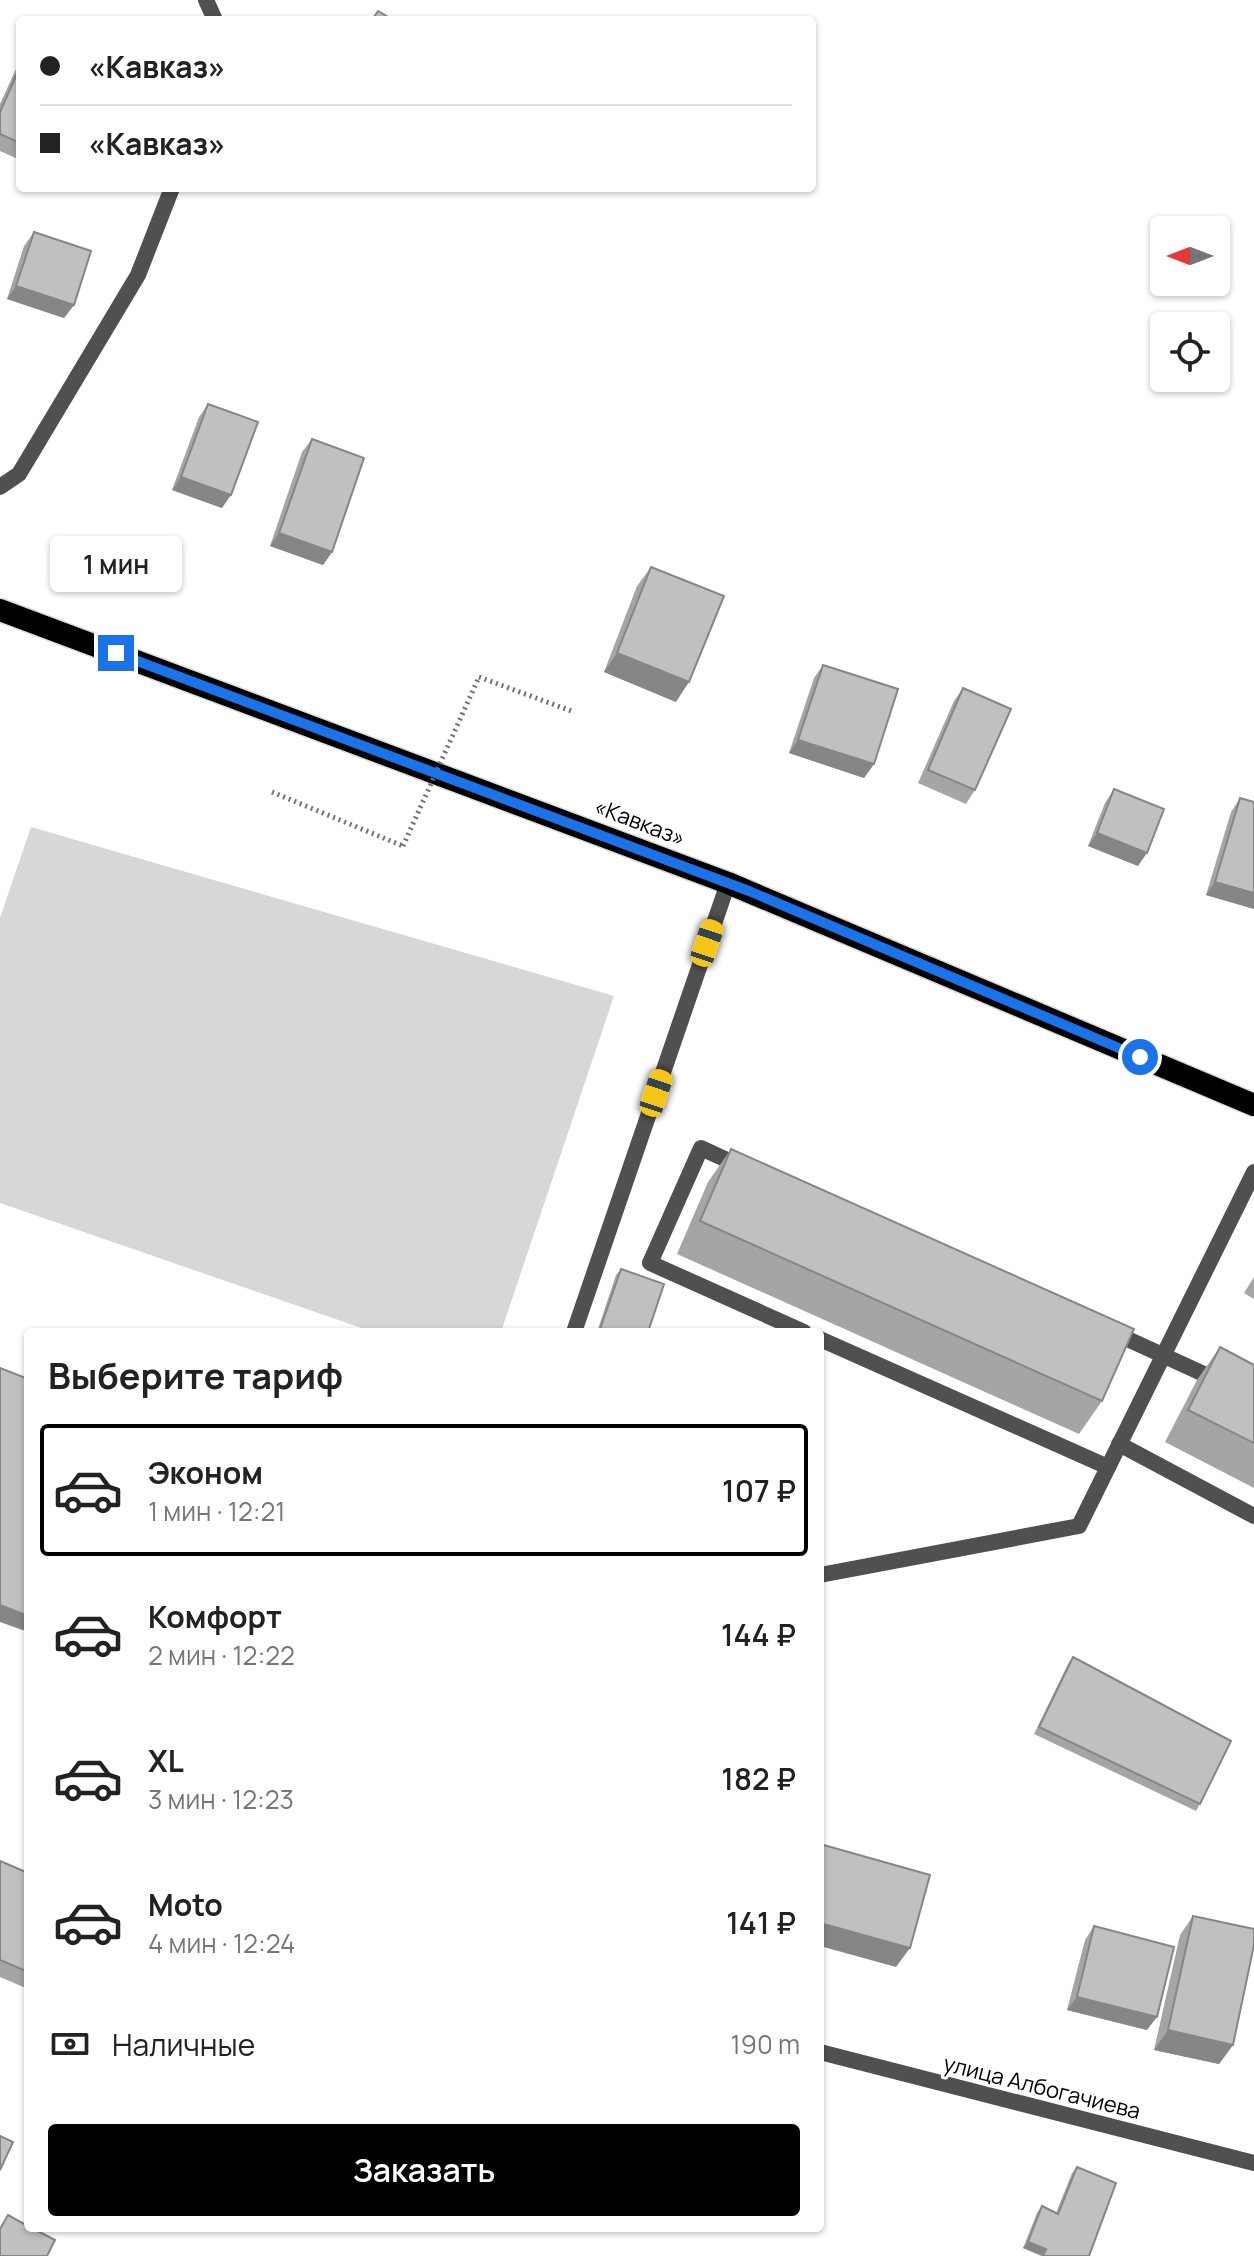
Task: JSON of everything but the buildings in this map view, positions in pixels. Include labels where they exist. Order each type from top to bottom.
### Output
[{"type":"highway","name":"«Кавказ»","points":[[0,610],[728,883],[1254,1105]]},
{"type":"street","points":[[0,487],[19,474],[138,275],[170,192]]},
{"type":"street","points":[[575,1328],[728,883]]},
{"type":"street","points":[[759,1174],[701,1148],[650,1263],[795,1328]]},
{"type":"street","points":[[824,1574],[1079,1526],[1254,1172]]},
{"type":"street","points":[[1091,1322],[1254,1397]]},
{"type":"street","points":[[824,1341],[1108,1467]]},
{"type":"street","points":[[1119,1444],[1254,1516]]},
{"type":"street","name":"улица Албогачиева","points":[[824,2053],[1254,2163]]},
{"type":"path","points":[[272,792],[403,846],[479,677],[574,712]]},
{"type":"shaded area","points":[[31,827],[614,996],[502,1328],[361,1328],[0,1203],[0,918]]},
{"type":"route","points":[[116,653],[749,891],[1140,1057]]}]
